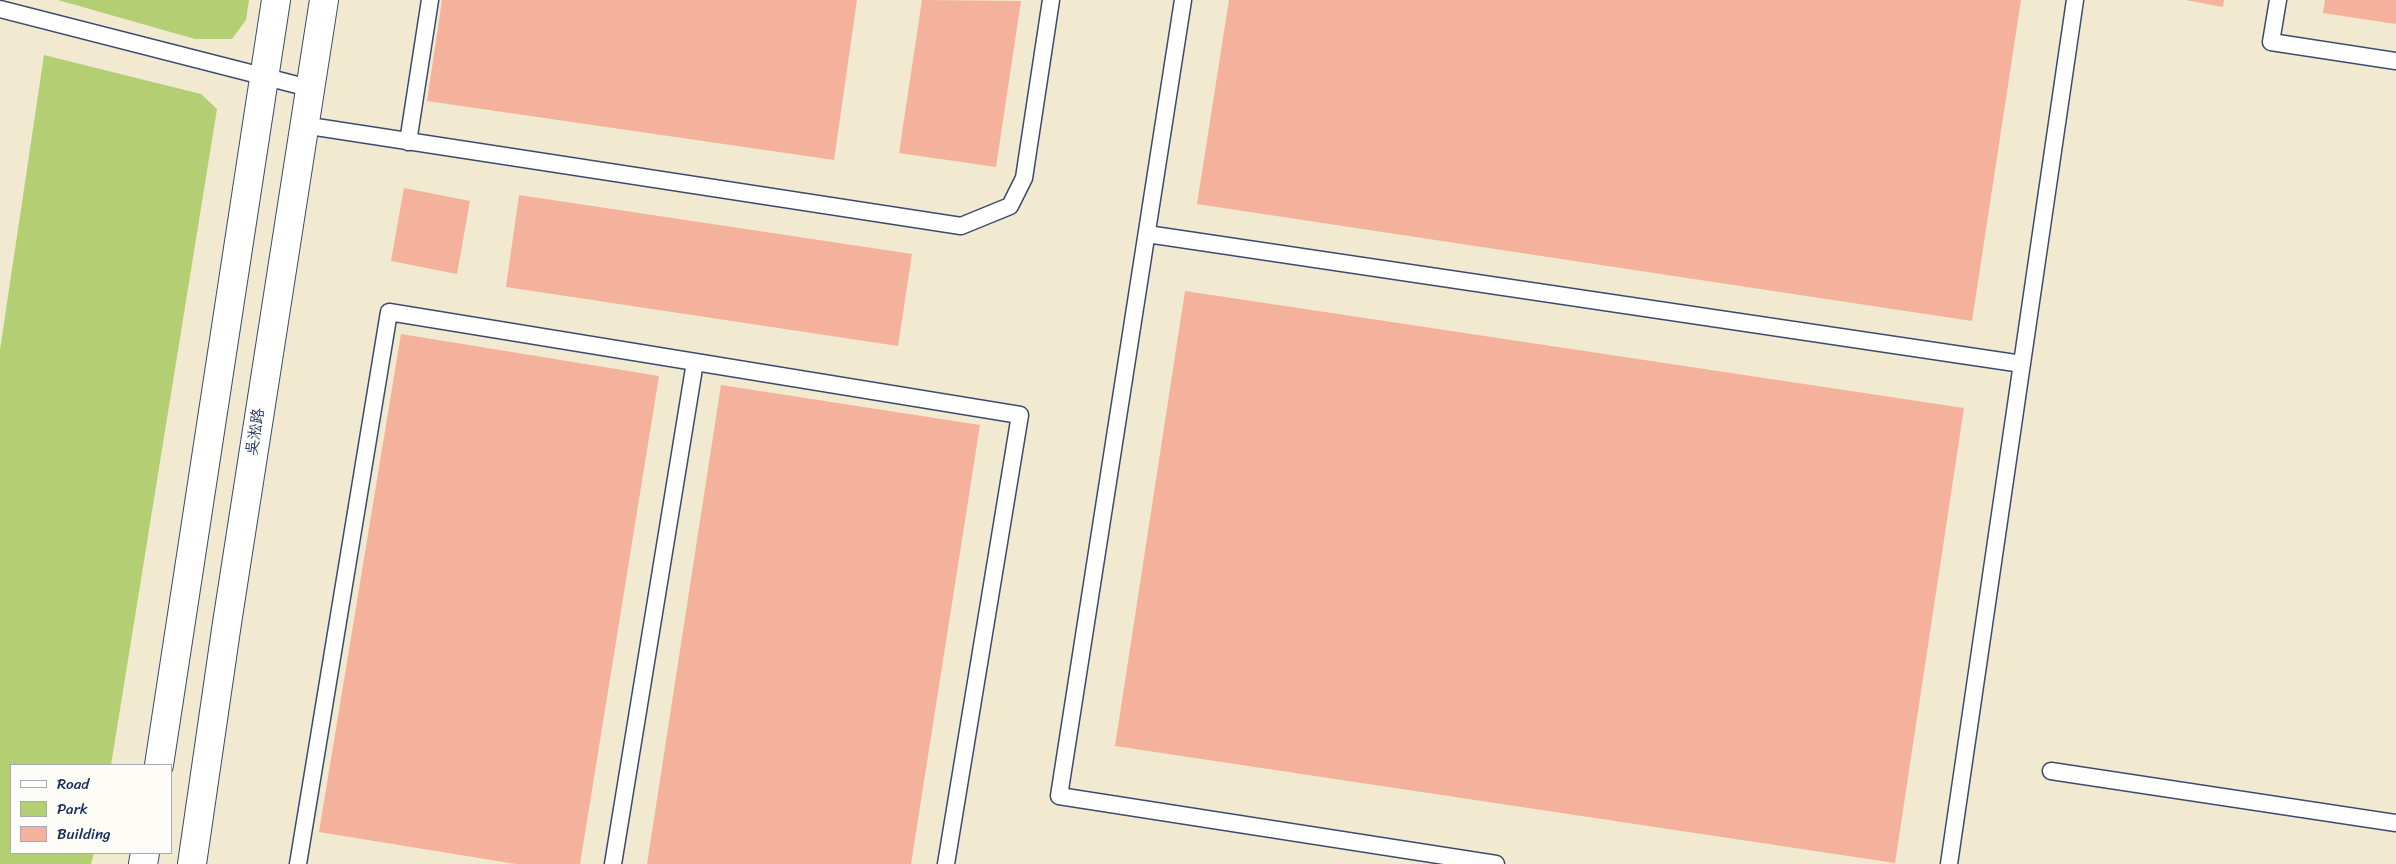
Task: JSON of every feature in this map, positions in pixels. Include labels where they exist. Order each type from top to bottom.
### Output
[{"type":"main road","points":[[159,764],[276,0]]},
{"type":"main road","name":"吴淞路","points":[[192,864],[303,125],[324,0]]},
{"type":"lane","points":[[408,142],[430,0]]},
{"type":"lane","points":[[303,125],[961,226],[1010,206],[1024,178],[1051,0]]},
{"type":"lane","points":[[1183,0],[1059,796],[1496,864]]},
{"type":"lane","points":[[1949,864],[2075,0]]},
{"type":"lane","points":[[2278,0],[2271,42],[2396,61]]},
{"type":"lane","points":[[0,9],[310,88]]},
{"type":"lane","points":[[1147,234],[2022,364]]},
{"type":"lane","points":[[298,864],[389,312],[1020,415],[946,864]]},
{"type":"lane","points":[[612,864],[695,362]]},
{"type":"lane","points":[[2051,771],[2396,823]]},
{"type":"green space","points":[[58,0],[249,0],[246,20],[232,39],[195,39]]},
{"type":"green space","points":[[44,55],[201,94],[217,109],[111,764],[10,764],[10,854],[94,854],[91,864],[0,864],[0,350]]},
{"type":"building","points":[[442,0],[857,0],[834,160],[427,101]]},
{"type":"building","points":[[922,0],[1021,1],[996,167],[899,153]]},
{"type":"building","points":[[1229,0],[2021,0],[1972,321],[1197,204]]},
{"type":"building","points":[[2186,0],[2224,0],[2223,7]]},
{"type":"building","points":[[2325,0],[2396,0],[2396,24],[2323,13]]},
{"type":"building","points":[[404,188],[470,201],[457,274],[391,261]]},
{"type":"building","points":[[519,195],[912,254],[898,346],[506,287]]},
{"type":"building","points":[[1185,291],[1964,408],[1895,863],[1115,746]]},
{"type":"building","points":[[401,334],[659,376],[580,864],[516,864],[319,832]]},
{"type":"building","points":[[721,385],[980,425],[911,864],[647,864]]}]
